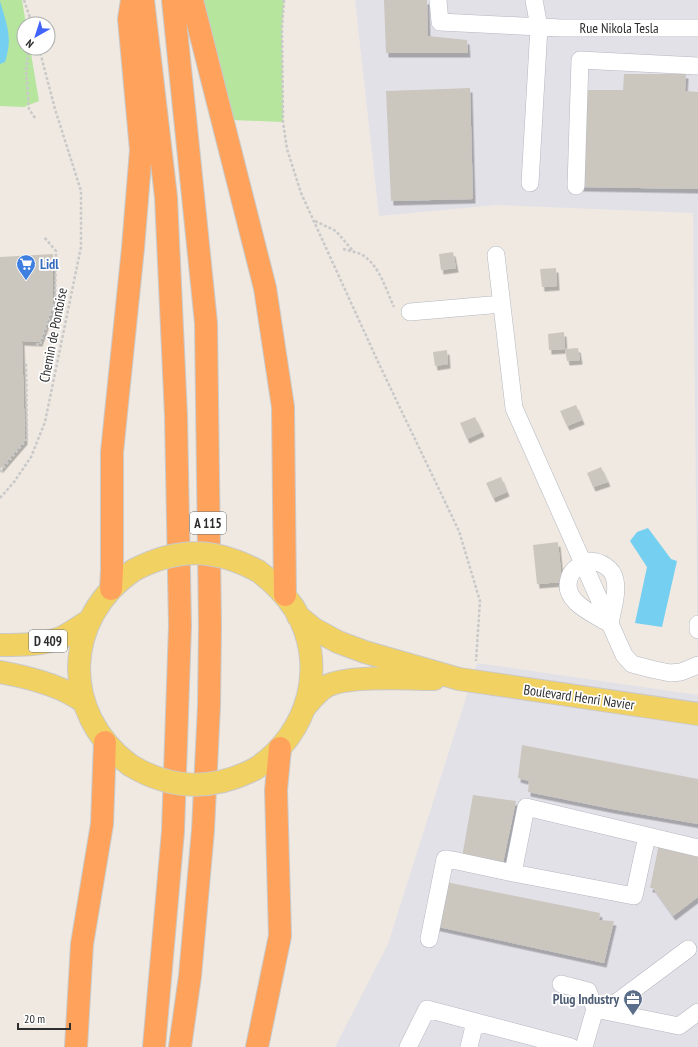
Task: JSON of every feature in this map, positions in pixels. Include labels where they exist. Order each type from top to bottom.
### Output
[{"type":"highway","points":[[111,588],[112,452],[133,248],[141,150],[129,19],[132,0]]},
{"type":"highway","name":"A 115","points":[[143,0],[166,197],[176,416],[180,626],[173,830],[154,1047]]},
{"type":"highway","name":"A 115","points":[[173,0],[206,323],[209,610],[209,706],[203,830],[190,976],[180,1047]]},
{"type":"highway","points":[[192,0],[265,288],[283,407],[285,595]]},
{"type":"highway","points":[[76,1047],[82,944],[102,824],[105,742]]},
{"type":"highway","points":[[257,1047],[280,936],[276,790],[280,748]]},
{"type":"main road","points":[[196,553],[232,558],[258,571],[285,595],[298,616],[309,645],[311,677],[305,707],[298,722],[290,736],[268,759],[254,768],[231,779],[192,785],[179,784],[141,772],[130,765],[105,742],[96,730],[84,702],[80,686],[79,669],[80,652],[84,635],[99,603],[111,588],[134,570],[160,558],[174,554],[196,553]]},
{"type":"main road","name":"Boulevard Henri Navier","points":[[298,616],[314,629],[338,642],[365,652],[467,680],[698,714]]},
{"type":"main road","name":"D 409","points":[[0,645],[47,642],[62,637],[90,620]]},
{"type":"main road","points":[[0,672],[24,677],[61,689],[71,693],[84,702]]},
{"type":"main road","name":"Boulevard Henri Navier","points":[[305,707],[320,691],[330,685],[343,681],[379,679],[467,680]]},
{"type":"street","name":"Rue Nikola Tesla","points":[[438,0],[440,22],[539,27],[698,28]]},
{"type":"street","points":[[530,183],[539,27],[534,0]]},
{"type":"street","points":[[576,186],[580,60],[698,66]]},
{"type":"street","points":[[496,255],[514,408],[583,563]]},
{"type":"street","points":[[410,312],[502,304]]},
{"type":"street","points":[[610,624],[578,605],[570,596],[567,587],[569,578],[583,563],[596,561],[604,565],[611,572],[615,580],[615,593],[610,624],[624,655],[632,664],[670,673],[681,672],[698,665]]},
{"type":"street","points":[[698,624],[698,630]]},
{"type":"street","points":[[513,873],[526,807],[698,848]]},
{"type":"street","points":[[429,939],[445,859],[634,896],[647,836]]},
{"type":"street","points":[[584,1047],[600,1010],[688,949]]},
{"type":"street","points":[[561,984],[588,991],[600,1010],[679,1026],[698,1012]]},
{"type":"street","points":[[408,1047],[427,1009],[571,1047]]},
{"type":"street","points":[[469,1047],[475,1022]]},
{"type":"path","points":[[24,0],[29,16]]},
{"type":"path","points":[[284,0],[282,28],[283,114],[287,149],[302,193],[314,220],[379,364],[459,531],[480,602],[467,680]]},
{"type":"path","points":[[28,56],[26,71],[29,109],[36,118]]},
{"type":"path","name":"Chemin de Pontoise","points":[[0,498],[32,457],[45,422],[81,247],[81,191],[41,56]]},
{"type":"path","points":[[314,220],[336,231],[353,252]]},
{"type":"path","points":[[36,344],[40,345],[55,302],[56,252],[44,237]]},
{"type":"path","points":[[343,249],[363,256],[371,263],[397,313],[401,315],[410,312]]},
{"type":"path","points":[[0,472],[27,438],[26,362]]},
{"type":"shaded area","points":[[355,0],[698,0],[698,695],[693,213],[496,205],[379,216]]},
{"type":"shaded area","points":[[477,663],[698,695],[698,1047],[335,1047],[388,944]]},
{"type":"green space","points":[[0,0],[22,0],[25,16],[16,16],[16,56],[31,56],[39,101],[24,107],[0,106]]},
{"type":"green space","points":[[201,0],[284,0],[282,28],[283,122],[232,120]]},
{"type":"water","points":[[0,1],[7,25],[9,45],[5,62],[0,64]]},
{"type":"water","points":[[648,528],[671,559],[677,561],[662,627],[635,623],[647,567],[630,541],[637,532]]},
{"type":"building","points":[[384,0],[427,0],[428,36],[467,40],[468,53],[386,53]]},
{"type":"building","points":[[624,74],[686,74],[685,91],[698,92],[698,189],[581,187],[585,90],[623,90]]},
{"type":"building","points":[[470,88],[473,199],[391,201],[386,91]]},
{"type":"building","points":[[453,252],[456,268],[441,270],[439,254]]},
{"type":"building","name":"Lidl","points":[[53,254],[53,304],[40,342],[22,341],[25,440],[0,469],[0,257]]},
{"type":"building","points":[[556,268],[557,286],[542,287],[540,269]]},
{"type":"building","points":[[564,332],[565,349],[549,350],[548,334]]},
{"type":"building","points":[[578,348],[580,360],[567,361],[565,349]]},
{"type":"building","points":[[447,350],[448,364],[435,366],[433,352]]},
{"type":"building","points":[[576,405],[582,420],[567,426],[560,411]]},
{"type":"building","points":[[475,417],[482,432],[467,439],[460,423]]},
{"type":"building","points":[[601,467],[608,482],[593,487],[587,473]]},
{"type":"building","points":[[501,477],[507,492],[493,498],[486,483]]},
{"type":"building","points":[[558,542],[562,582],[537,584],[533,545]]},
{"type":"building","points":[[522,745],[698,779],[698,824],[528,792],[529,781],[518,778]]},
{"type":"building","points":[[473,795],[516,801],[503,863],[462,857]]},
{"type":"building","points":[[659,844],[698,855],[698,897],[673,916],[653,888],[650,888]]},
{"type":"building","points":[[446,882],[600,913],[599,920],[614,921],[604,963],[434,926]]},
{"type":"place","name":"Lidl","points":[[26,281]]},
{"type":"place","name":"Plug Industry","points":[[633,1016]]}]
